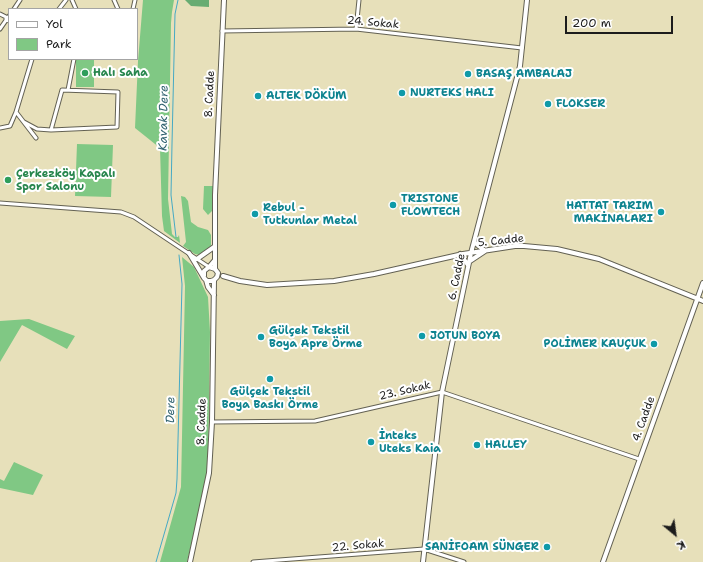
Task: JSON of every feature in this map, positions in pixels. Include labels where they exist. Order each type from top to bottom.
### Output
[{"type":"street","points":[[60,8],[66,0]]},
{"type":"street","name":"8. Cadde","points":[[216,270],[214,260],[215,195],[224,0]]},
{"type":"street","points":[[356,29],[359,0]]},
{"type":"street","name":"6. Cadde","points":[[423,562],[442,392],[471,253],[520,66],[527,0]]},
{"type":"street","points":[[0,14],[6,17],[8,21],[0,29]]},
{"type":"street","name":"24. Sokak","points":[[222,31],[356,29],[522,48]]},
{"type":"street","points":[[0,128],[10,126],[16,112],[32,60]]},
{"type":"street","points":[[68,90],[74,60]]},
{"type":"street","points":[[24,122],[37,129],[51,130],[117,127],[118,92],[62,90],[51,130]]},
{"type":"street","points":[[16,112],[36,138]]},
{"type":"street","points":[[0,203],[121,212],[134,217],[223,276],[211,281],[204,278]]},
{"type":"street","points":[[460,254],[469,263],[485,251],[474,242]]},
{"type":"street","name":"5. Cadde","points":[[223,276],[240,281],[267,285],[334,281],[374,274],[460,254],[524,246],[550,248],[581,254],[615,265],[703,301]]},
{"type":"street","points":[[197,258],[214,247]]},
{"type":"street","points":[[189,253],[214,295]]},
{"type":"street","points":[[204,278],[204,270],[209,267],[214,260]]},
{"type":"street","points":[[216,270],[216,279]]},
{"type":"street","name":"8. Cadde","points":[[190,562],[209,473],[212,422],[214,295],[216,279]]},
{"type":"street","name":"4. Cadde","points":[[603,562],[703,283]]},
{"type":"street","name":"23. Sokak","points":[[212,422],[315,421],[442,392],[640,459]]},
{"type":"street","name":"22. Sokak","points":[[253,562],[424,549],[464,562]]},
{"type":"green space","points":[[143,0],[174,0],[171,23],[168,199],[172,234],[175,237],[178,237],[179,235],[180,243],[164,231],[162,216],[160,148],[135,128]]},
{"type":"green space","points":[[185,0],[209,0],[209,7],[191,6]]},
{"type":"green space","name":"Halı Saha","points":[[76,60],[94,60],[94,87],[76,87]]},
{"type":"green space","points":[[77,144],[113,145],[111,197],[75,196]]},
{"type":"green space","points":[[204,186],[213,186],[212,211],[208,215],[203,209]]},
{"type":"green space","points":[[181,196],[185,197],[188,201],[191,222],[198,227],[208,230],[211,235],[211,246],[200,255],[195,254],[183,246],[186,242]]},
{"type":"green space","points":[[182,257],[194,267],[208,297],[210,332],[208,473],[187,562],[160,562],[181,487],[185,286]]},
{"type":"green space","points":[[29,319],[75,336],[67,349],[22,325],[0,362],[0,321]]},
{"type":"green space","points":[[14,462],[43,475],[33,495],[0,488],[0,479],[4,481]]},
{"type":"waterway","name":"Kavak Dere","points":[[176,237],[171,195],[175,14],[178,0]]},
{"type":"waterway","name":"Dere","points":[[156,562],[176,493],[182,284],[179,255]]},
{"type":"place","name":"Halı Saha","points":[[85,73]]},
{"type":"place","name":"BASAŞ AMBALAJ","points":[[468,74]]},
{"type":"place","name":"NURTEKS HALI","points":[[402,93]]},
{"type":"place","name":"ALTEK DÖKÜM","points":[[258,96]]},
{"type":"place","name":"FLOKSER","points":[[548,104]]},
{"type":"place","name":"Çerkezköy Kapalı Spor Salonu","points":[[8,180]]},
{"type":"place","name":"TRISTONE FLOWTECH","points":[[393,205]]},
{"type":"place","name":"HATTAT TARIM MAKİNALARI","points":[[661,212]]},
{"type":"place","name":"Rebul - Tutkunlar Metal","points":[[255,214]]},
{"type":"place","name":"JOTUN BOYA","points":[[422,336]]},
{"type":"place","name":"Gülçek Tekstil Boya Apre Örme","points":[[261,337]]},
{"type":"place","name":"POLİMER KAUÇUK","points":[[654,344]]},
{"type":"place","name":"Gülçek Tekstil Boya Baskı Örme","points":[[270,379]]},
{"type":"place","name":"İnteks Uteks Kaia","points":[[371,442]]},
{"type":"place","name":"HALLEY","points":[[477,445]]},
{"type":"place","name":"SANİFOAM SÜNGER","points":[[547,547]]}]
